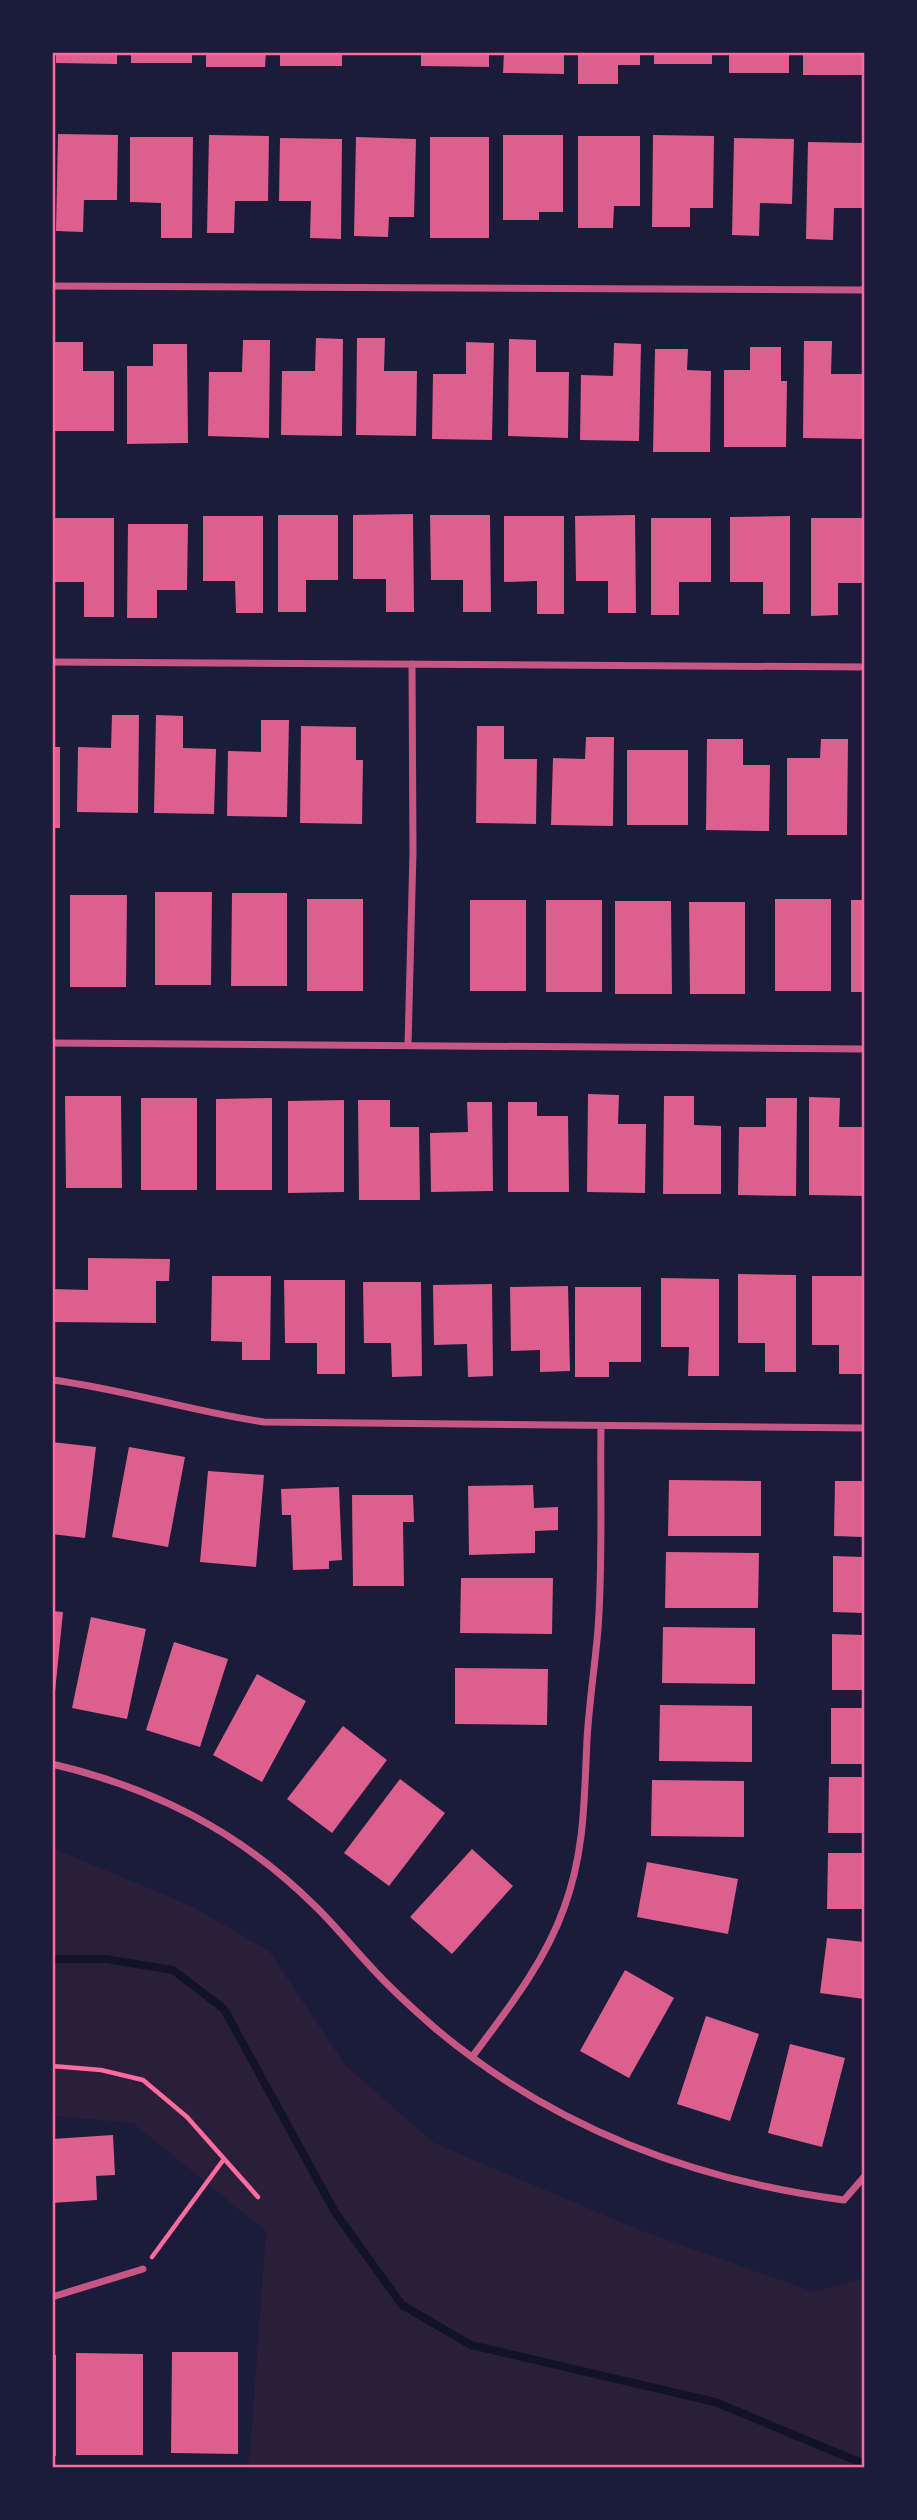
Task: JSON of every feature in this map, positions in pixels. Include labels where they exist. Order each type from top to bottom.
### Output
[{"type":"street","points":[[52,286],[864,290]]},
{"type":"street","points":[[52,662],[864,667]]},
{"type":"street","points":[[408,1045],[413,852],[412,664]]},
{"type":"street","points":[[52,1043],[864,1049]]},
{"type":"street","points":[[52,1380],[104,1388],[232,1418],[264,1422],[864,1428]]},
{"type":"street","points":[[472,2057],[524,1985],[551,1940],[564,1910],[581,1849],[598,1629],[601,1426]]},
{"type":"street","points":[[52,1764],[87,1772],[159,1798],[194,1815],[248,1849],[289,1881],[316,1907],[404,2000],[472,2057],[547,2106],[627,2145],[712,2175],[766,2188],[844,2200],[864,2177]]},
{"type":"street","points":[[52,2297],[143,2269]]},
{"type":"path","points":[[52,2066],[101,2070],[143,2080],[187,2117],[258,2197]]},
{"type":"path","points":[[143,2269],[224,2158]]},
{"type":"shaded area","points":[[52,1848],[191,1906],[269,1951],[345,2065],[434,2143],[642,2231],[814,2292],[864,2278],[864,2467],[249,2467],[266,2231],[133,2123],[53,2116]]},
{"type":"building","points":[[56,52],[117,52],[117,64],[56,63]]},
{"type":"building","points":[[131,52],[192,52],[192,63],[131,63]]},
{"type":"building","points":[[206,52],[266,52],[265,67],[206,67]]},
{"type":"building","points":[[280,52],[342,52],[342,66],[280,66]]},
{"type":"building","points":[[421,52],[489,52],[489,67],[421,66]]},
{"type":"building","points":[[504,52],[564,52],[564,74],[503,73]]},
{"type":"building","points":[[578,52],[640,52],[640,65],[618,65],[618,84],[578,84]]},
{"type":"building","points":[[654,52],[712,52],[712,64],[654,64]]},
{"type":"building","points":[[729,52],[789,52],[789,73],[729,73]]},
{"type":"building","points":[[803,52],[864,52],[864,75],[803,75]]},
{"type":"building","points":[[58,134],[118,135],[117,200],[84,200],[83,232],[56,231]]},
{"type":"building","points":[[209,135],[269,136],[268,201],[235,201],[234,233],[207,233]]},
{"type":"building","points":[[503,135],[563,135],[563,212],[539,212],[539,220],[503,220]]},
{"type":"building","points":[[653,135],[714,136],[713,208],[690,208],[690,227],[652,227]]},
{"type":"building","points":[[578,136],[640,136],[640,206],[614,206],[613,228],[578,228]]},
{"type":"building","points":[[130,137],[193,137],[192,238],[161,238],[161,203],[130,202]]},
{"type":"building","points":[[356,137],[416,139],[414,217],[389,217],[388,237],[354,236]]},
{"type":"building","points":[[430,137],[489,137],[489,238],[430,238]]},
{"type":"building","points":[[280,138],[342,139],[341,239],[310,238],[311,201],[279,201]]},
{"type":"building","points":[[734,138],[794,139],[792,204],[760,203],[759,236],[732,235]]},
{"type":"building","points":[[808,142],[864,143],[864,208],[834,208],[833,240],[806,239]]},
{"type":"building","points":[[316,338],[343,339],[342,436],[281,435],[282,371],[315,371]]},
{"type":"building","points":[[357,338],[385,338],[384,371],[417,371],[416,436],[356,435]]},
{"type":"building","points":[[509,339],[536,340],[536,372],[569,372],[568,438],[508,436]]},
{"type":"building","points":[[243,340],[270,340],[269,438],[208,436],[209,372],[242,372]]},
{"type":"building","points":[[804,341],[832,341],[831,374],[864,374],[863,439],[803,438]]},
{"type":"building","points":[[55,342],[83,342],[83,371],[114,371],[114,431],[55,431]]},
{"type":"building","points":[[466,342],[494,343],[492,440],[432,439],[433,374],[466,374]]},
{"type":"building","points":[[614,343],[641,344],[639,441],[580,440],[581,375],[613,376]]},
{"type":"building","points":[[153,344],[187,344],[188,443],[127,444],[127,366],[153,366]]},
{"type":"building","points":[[750,347],[781,347],[781,381],[787,381],[786,447],[724,447],[724,370],[750,370]]},
{"type":"building","points":[[655,349],[688,349],[687,370],[711,371],[710,452],[653,452]]},
{"type":"building","points":[[413,514],[414,612],[386,612],[386,579],[353,579],[353,515]]},
{"type":"building","points":[[278,515],[338,515],[338,580],[306,580],[306,612],[278,612]]},
{"type":"building","points":[[430,515],[490,515],[491,612],[463,612],[463,580],[431,580]]},
{"type":"building","points":[[635,515],[636,613],[608,613],[608,581],[576,581],[575,516]]},
{"type":"building","points":[[203,516],[263,516],[263,613],[236,613],[235,581],[203,581]]},
{"type":"building","points":[[504,516],[564,516],[564,614],[537,614],[537,581],[504,582]]},
{"type":"building","points":[[790,516],[790,614],[763,614],[763,582],[730,582],[730,517]]},
{"type":"building","points":[[55,518],[114,518],[114,617],[84,617],[84,582],[55,582]]},
{"type":"building","points":[[651,518],[711,518],[711,582],[679,582],[679,615],[651,615]]},
{"type":"building","points":[[811,518],[864,518],[864,583],[838,583],[838,615],[811,616]]},
{"type":"building","points":[[128,524],[188,524],[187,590],[157,590],[157,618],[127,618]]},
{"type":"building","points":[[112,715],[139,715],[138,813],[77,812],[78,747],[111,748]]},
{"type":"building","points":[[156,715],[183,716],[183,748],[216,749],[214,814],[154,813]]},
{"type":"building","points":[[261,720],[289,720],[287,817],[227,816],[228,751],[261,752]]},
{"type":"building","points":[[301,726],[356,727],[356,760],[363,760],[362,824],[300,823]]},
{"type":"building","points":[[477,726],[504,726],[504,759],[537,759],[536,824],[476,823]]},
{"type":"building","points":[[586,737],[614,737],[613,826],[551,825],[553,758],[585,759]]},
{"type":"building","points":[[707,739],[743,739],[743,765],[770,765],[769,831],[706,830]]},
{"type":"building","points":[[821,739],[848,739],[847,835],[787,835],[787,758],[820,758]]},
{"type":"building","points":[[52,747],[60,747],[60,828],[52,828]]},
{"type":"building","points":[[627,750],[688,750],[688,825],[627,825]]},
{"type":"building","points":[[155,892],[212,892],[211,985],[155,985]]},
{"type":"building","points":[[232,893],[287,893],[287,986],[231,986]]},
{"type":"building","points":[[70,895],[127,895],[126,987],[70,987]]},
{"type":"building","points":[[307,899],[363,899],[363,991],[307,991]]},
{"type":"building","points":[[775,899],[831,899],[831,991],[775,991]]},
{"type":"building","points":[[470,900],[526,900],[526,991],[470,991]]},
{"type":"building","points":[[546,900],[602,900],[602,992],[546,992]]},
{"type":"building","points":[[851,900],[864,900],[864,992],[851,992]]},
{"type":"building","points":[[615,901],[671,901],[672,994],[615,994]]},
{"type":"building","points":[[689,902],[745,902],[745,994],[690,994]]},
{"type":"building","points":[[588,1094],[619,1095],[618,1124],[646,1124],[645,1193],[587,1192]]},
{"type":"building","points":[[65,1096],[121,1096],[122,1188],[66,1188]]},
{"type":"building","points":[[664,1096],[694,1096],[694,1125],[721,1126],[721,1194],[663,1194]]},
{"type":"building","points":[[809,1097],[840,1098],[839,1127],[864,1127],[864,1196],[809,1195]]},
{"type":"building","points":[[141,1098],[197,1098],[197,1190],[141,1190]]},
{"type":"building","points":[[272,1098],[272,1190],[216,1190],[216,1099]]},
{"type":"building","points":[[766,1098],[797,1098],[796,1196],[738,1195],[739,1127],[766,1127]]},
{"type":"building","points":[[344,1100],[344,1192],[288,1193],[288,1101]]},
{"type":"building","points":[[358,1100],[390,1100],[390,1127],[419,1127],[420,1200],[359,1200]]},
{"type":"building","points":[[467,1102],[492,1102],[493,1191],[431,1192],[430,1133],[468,1132]]},
{"type":"building","points":[[508,1102],[537,1102],[537,1116],[568,1116],[569,1192],[508,1192]]},
{"type":"building","points":[[88,1258],[170,1259],[169,1281],[156,1281],[156,1323],[52,1322],[52,1289],[88,1290]]},
{"type":"building","points":[[738,1274],[796,1275],[796,1372],[765,1372],[765,1343],[738,1343]]},
{"type":"building","points":[[212,1276],[271,1276],[270,1360],[242,1360],[242,1342],[211,1341]]},
{"type":"building","points":[[812,1276],[864,1276],[864,1374],[839,1374],[839,1345],[812,1345]]},
{"type":"building","points":[[661,1278],[719,1279],[719,1376],[688,1376],[689,1347],[661,1347]]},
{"type":"building","points":[[284,1280],[345,1280],[345,1374],[317,1374],[317,1343],[285,1343]]},
{"type":"building","points":[[363,1282],[421,1282],[422,1376],[392,1377],[391,1343],[364,1343]]},
{"type":"building","points":[[492,1284],[493,1376],[468,1377],[467,1344],[434,1345],[433,1285]]},
{"type":"building","points":[[568,1286],[570,1371],[540,1372],[540,1350],[511,1351],[510,1287]]},
{"type":"building","points":[[575,1287],[641,1287],[641,1362],[609,1362],[609,1377],[575,1377]]},
{"type":"building","points":[[52,1442],[96,1447],[85,1538],[52,1534]]},
{"type":"building","points":[[129,1447],[185,1457],[168,1547],[112,1537]]},
{"type":"building","points":[[208,1471],[264,1475],[256,1567],[200,1562]]},
{"type":"building","points":[[669,1480],[761,1481],[761,1536],[668,1536]]},
{"type":"building","points":[[835,1481],[864,1481],[864,1537],[834,1536]]},
{"type":"building","points":[[533,1485],[534,1508],[558,1507],[558,1530],[535,1531],[535,1553],[469,1555],[468,1486]]},
{"type":"building","points":[[339,1487],[342,1560],[329,1561],[329,1569],[293,1570],[291,1515],[282,1515],[281,1489]]},
{"type":"building","points":[[352,1495],[413,1495],[414,1522],[403,1522],[404,1586],[353,1586]]},
{"type":"building","points":[[666,1552],[759,1553],[758,1608],[665,1608]]},
{"type":"building","points":[[833,1556],[864,1557],[864,1613],[833,1612]]},
{"type":"building","points":[[461,1578],[553,1578],[552,1634],[460,1633]]},
{"type":"building","points":[[52,1611],[63,1612],[54,1702],[52,1702]]},
{"type":"building","points":[[91,1617],[146,1629],[127,1719],[72,1708]]},
{"type":"building","points":[[663,1627],[755,1628],[755,1684],[662,1683]]},
{"type":"building","points":[[832,1634],[864,1635],[864,1690],[832,1690]]},
{"type":"building","points":[[174,1642],[228,1659],[200,1747],[146,1730]]},
{"type":"building","points":[[455,1668],[548,1669],[547,1725],[455,1724]]},
{"type":"building","points":[[257,1674],[306,1701],[262,1782],[213,1755]]},
{"type":"building","points":[[660,1705],[752,1706],[752,1762],[659,1761]]},
{"type":"building","points":[[831,1708],[864,1708],[864,1764],[831,1764]]},
{"type":"building","points":[[343,1726],[387,1760],[332,1833],[287,1799]]},
{"type":"building","points":[[829,1777],[864,1777],[864,1833],[828,1833]]},
{"type":"building","points":[[400,1779],[445,1813],[389,1886],[344,1853]]},
{"type":"building","points":[[652,1780],[744,1781],[744,1837],[651,1836]]},
{"type":"building","points":[[472,1849],[513,1886],[452,1954],[410,1917]]},
{"type":"building","points":[[828,1853],[864,1853],[864,1909],[827,1909]]},
{"type":"building","points":[[647,1862],[738,1879],[728,1934],[637,1917]]},
{"type":"building","points":[[827,1938],[864,1942],[864,1999],[820,1993]]},
{"type":"building","points":[[625,1970],[674,1998],[629,2078],[580,2051]]},
{"type":"building","points":[[706,2016],[759,2034],[730,2121],[677,2104]]},
{"type":"building","points":[[790,2044],[845,2058],[822,2147],[768,2133]]},
{"type":"building","points":[[113,2135],[115,2175],[96,2176],[97,2200],[52,2203],[52,2139]]},
{"type":"building","points":[[172,2352],[238,2352],[238,2454],[171,2453]]},
{"type":"building","points":[[76,2353],[143,2354],[143,2455],[76,2455]]},
{"type":"building","points":[[52,2355],[56,2355],[56,2456],[52,2456]]},
{"type":"waterway","points":[[52,1959],[106,1959],[173,1970],[224,2009],[335,2212],[402,2305],[471,2345],[715,2402],[864,2464]]}]
